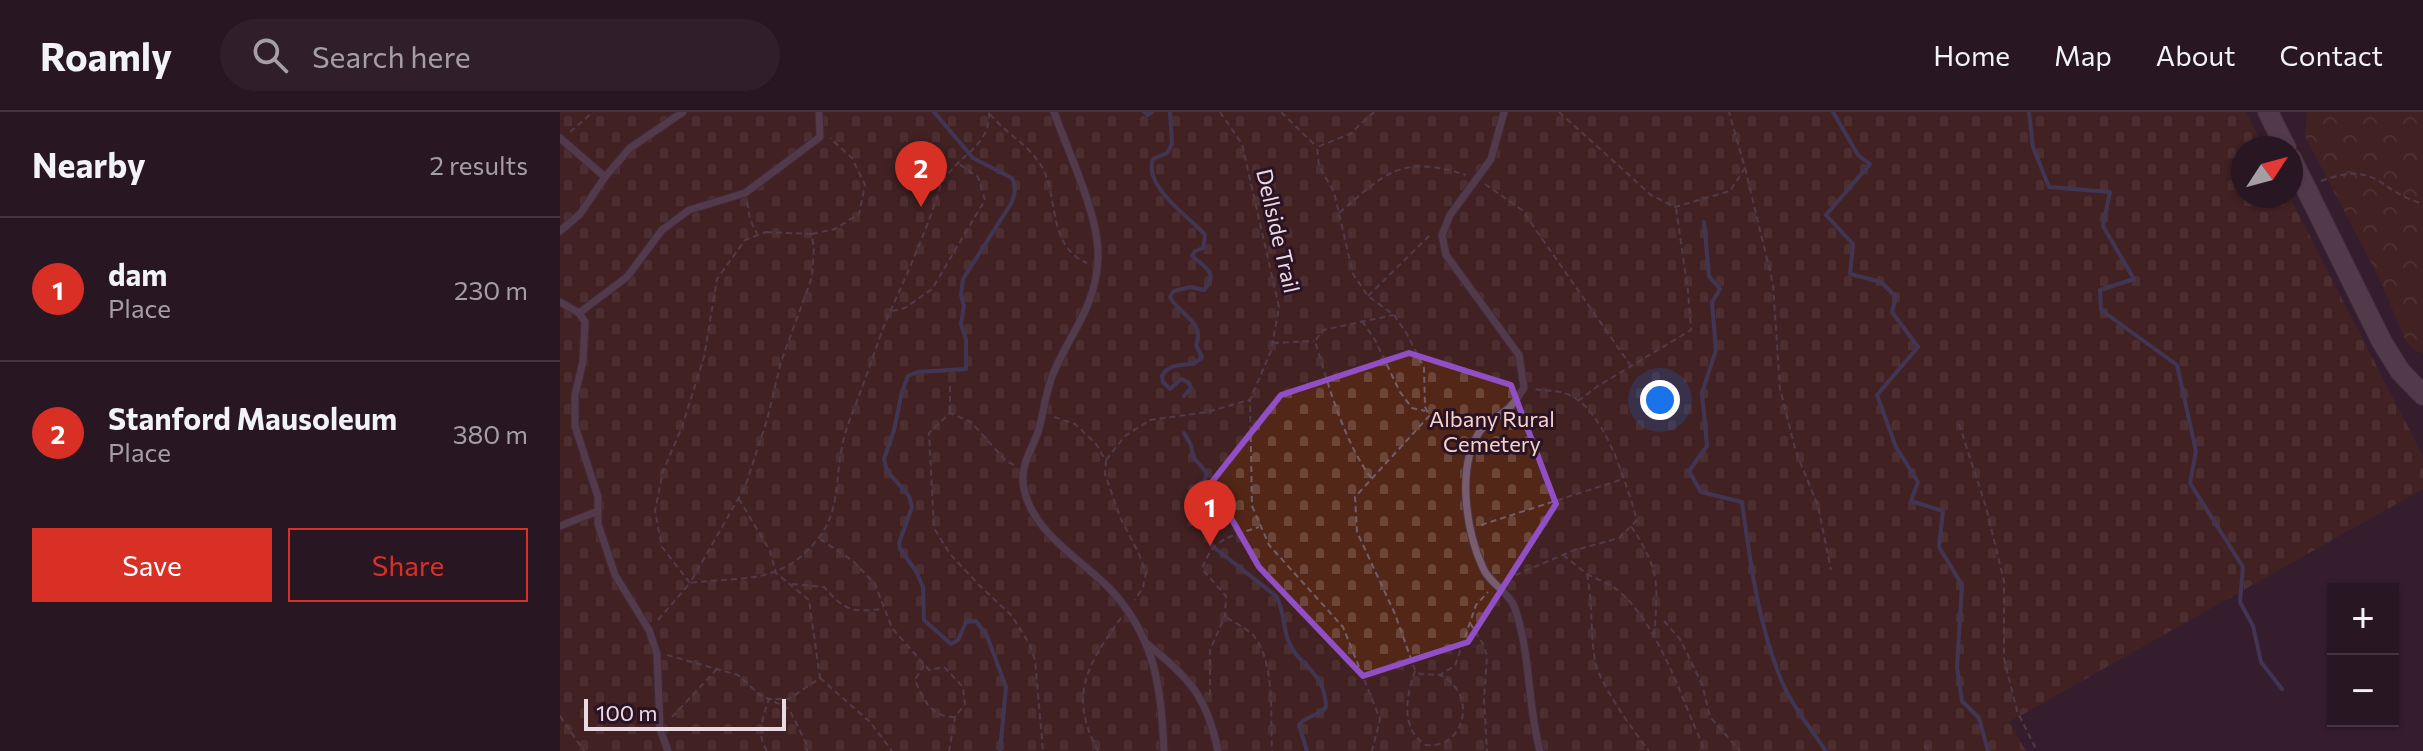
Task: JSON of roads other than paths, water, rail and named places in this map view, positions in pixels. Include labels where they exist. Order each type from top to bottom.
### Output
[{"type":"street","points":[[2268,112],[2280,136]]},
{"type":"street","points":[[2303,183],[2382,342],[2400,371],[2423,395]]},
{"type":"lane","points":[[560,231],[580,214],[605,177],[630,148],[683,112]]},
{"type":"lane","points":[[579,313],[627,277],[662,230],[689,210],[745,193],[820,137],[819,112]]},
{"type":"lane","points":[[1054,112],[1091,217],[1097,240],[1097,266],[1087,311],[1053,374],[1039,428],[1022,469],[1025,493],[1049,533],[1111,590],[1146,643],[1158,677],[1164,751]]},
{"type":"lane","points":[[1504,112],[1491,159],[1450,215],[1442,235],[1446,255],[1519,355],[1524,388],[1512,405],[1481,430],[1471,452],[1465,494],[1470,528],[1484,571],[1513,602],[1523,642],[1532,720],[1540,751]]},
{"type":"lane","points":[[561,138],[605,177]]},
{"type":"lane","points":[[560,302],[579,313],[585,322],[583,361],[575,395],[575,426],[598,497],[598,524],[615,575],[649,630],[657,654],[660,729],[668,751]]},
{"type":"lane","points":[[560,526],[598,511]]},
{"type":"lane","points":[[1146,643],[1187,680],[1207,709],[1218,751]]},
{"type":"waterway","points":[[934,112],[973,158],[1012,178],[1015,192],[1012,202],[963,279],[961,324],[966,340],[966,369],[918,372],[908,376],[884,459],[887,471],[909,496],[912,507],[899,543],[923,587],[924,620],[951,644],[958,640],[966,622],[976,621],[987,636],[1006,687],[1000,751]]},
{"type":"waterway","points":[[1144,112],[1148,115],[1152,112]]},
{"type":"waterway","points":[[1170,112],[1172,144],[1167,153],[1153,159],[1152,170],[1161,191],[1205,235],[1203,248],[1192,256],[1210,274],[1209,284],[1204,290],[1190,287],[1174,291],[1170,297],[1194,324],[1198,337],[1196,345],[1202,357],[1193,363],[1171,367],[1162,376],[1170,389],[1181,379],[1188,382],[1191,388],[1184,396]]},
{"type":"waterway","points":[[1833,112],[1858,155],[1870,164],[1826,215],[1853,244],[1850,274],[1881,282],[1896,297],[1892,312],[1918,347],[1877,395],[1896,447],[1918,482],[1911,501],[1943,511],[1939,547],[1962,585],[1957,667],[1962,701],[1979,718],[1988,751]]},
{"type":"waterway","points":[[2029,112],[2033,147],[2049,187],[2110,192],[2103,226],[2134,279],[2100,290],[2101,310],[2177,365],[2196,451],[2190,483],[2243,567],[2240,602],[2253,626],[2261,662],[2282,689]]},
{"type":"waterway","points":[[1704,222],[1709,276],[1720,289],[1712,302],[1716,350],[1702,393],[1707,446],[1689,471],[1701,492],[1742,502],[1756,591],[1772,656],[1789,696],[1826,751]]},
{"type":"waterway","points":[[1184,433],[1193,457],[1207,473],[1205,480],[1193,491],[1208,496],[1208,510],[1221,517],[1211,545],[1276,596],[1292,649],[1321,684],[1326,707],[1299,725],[1307,751]]},
{"type":"place","name":"Stanford Mausoleum","points":[[921,207]]},
{"type":"place","name":"dam","points":[[1210,546]]},
{"type":"park label","name":"Albany Rural Cemetery","points":[[1492,432]]}]
